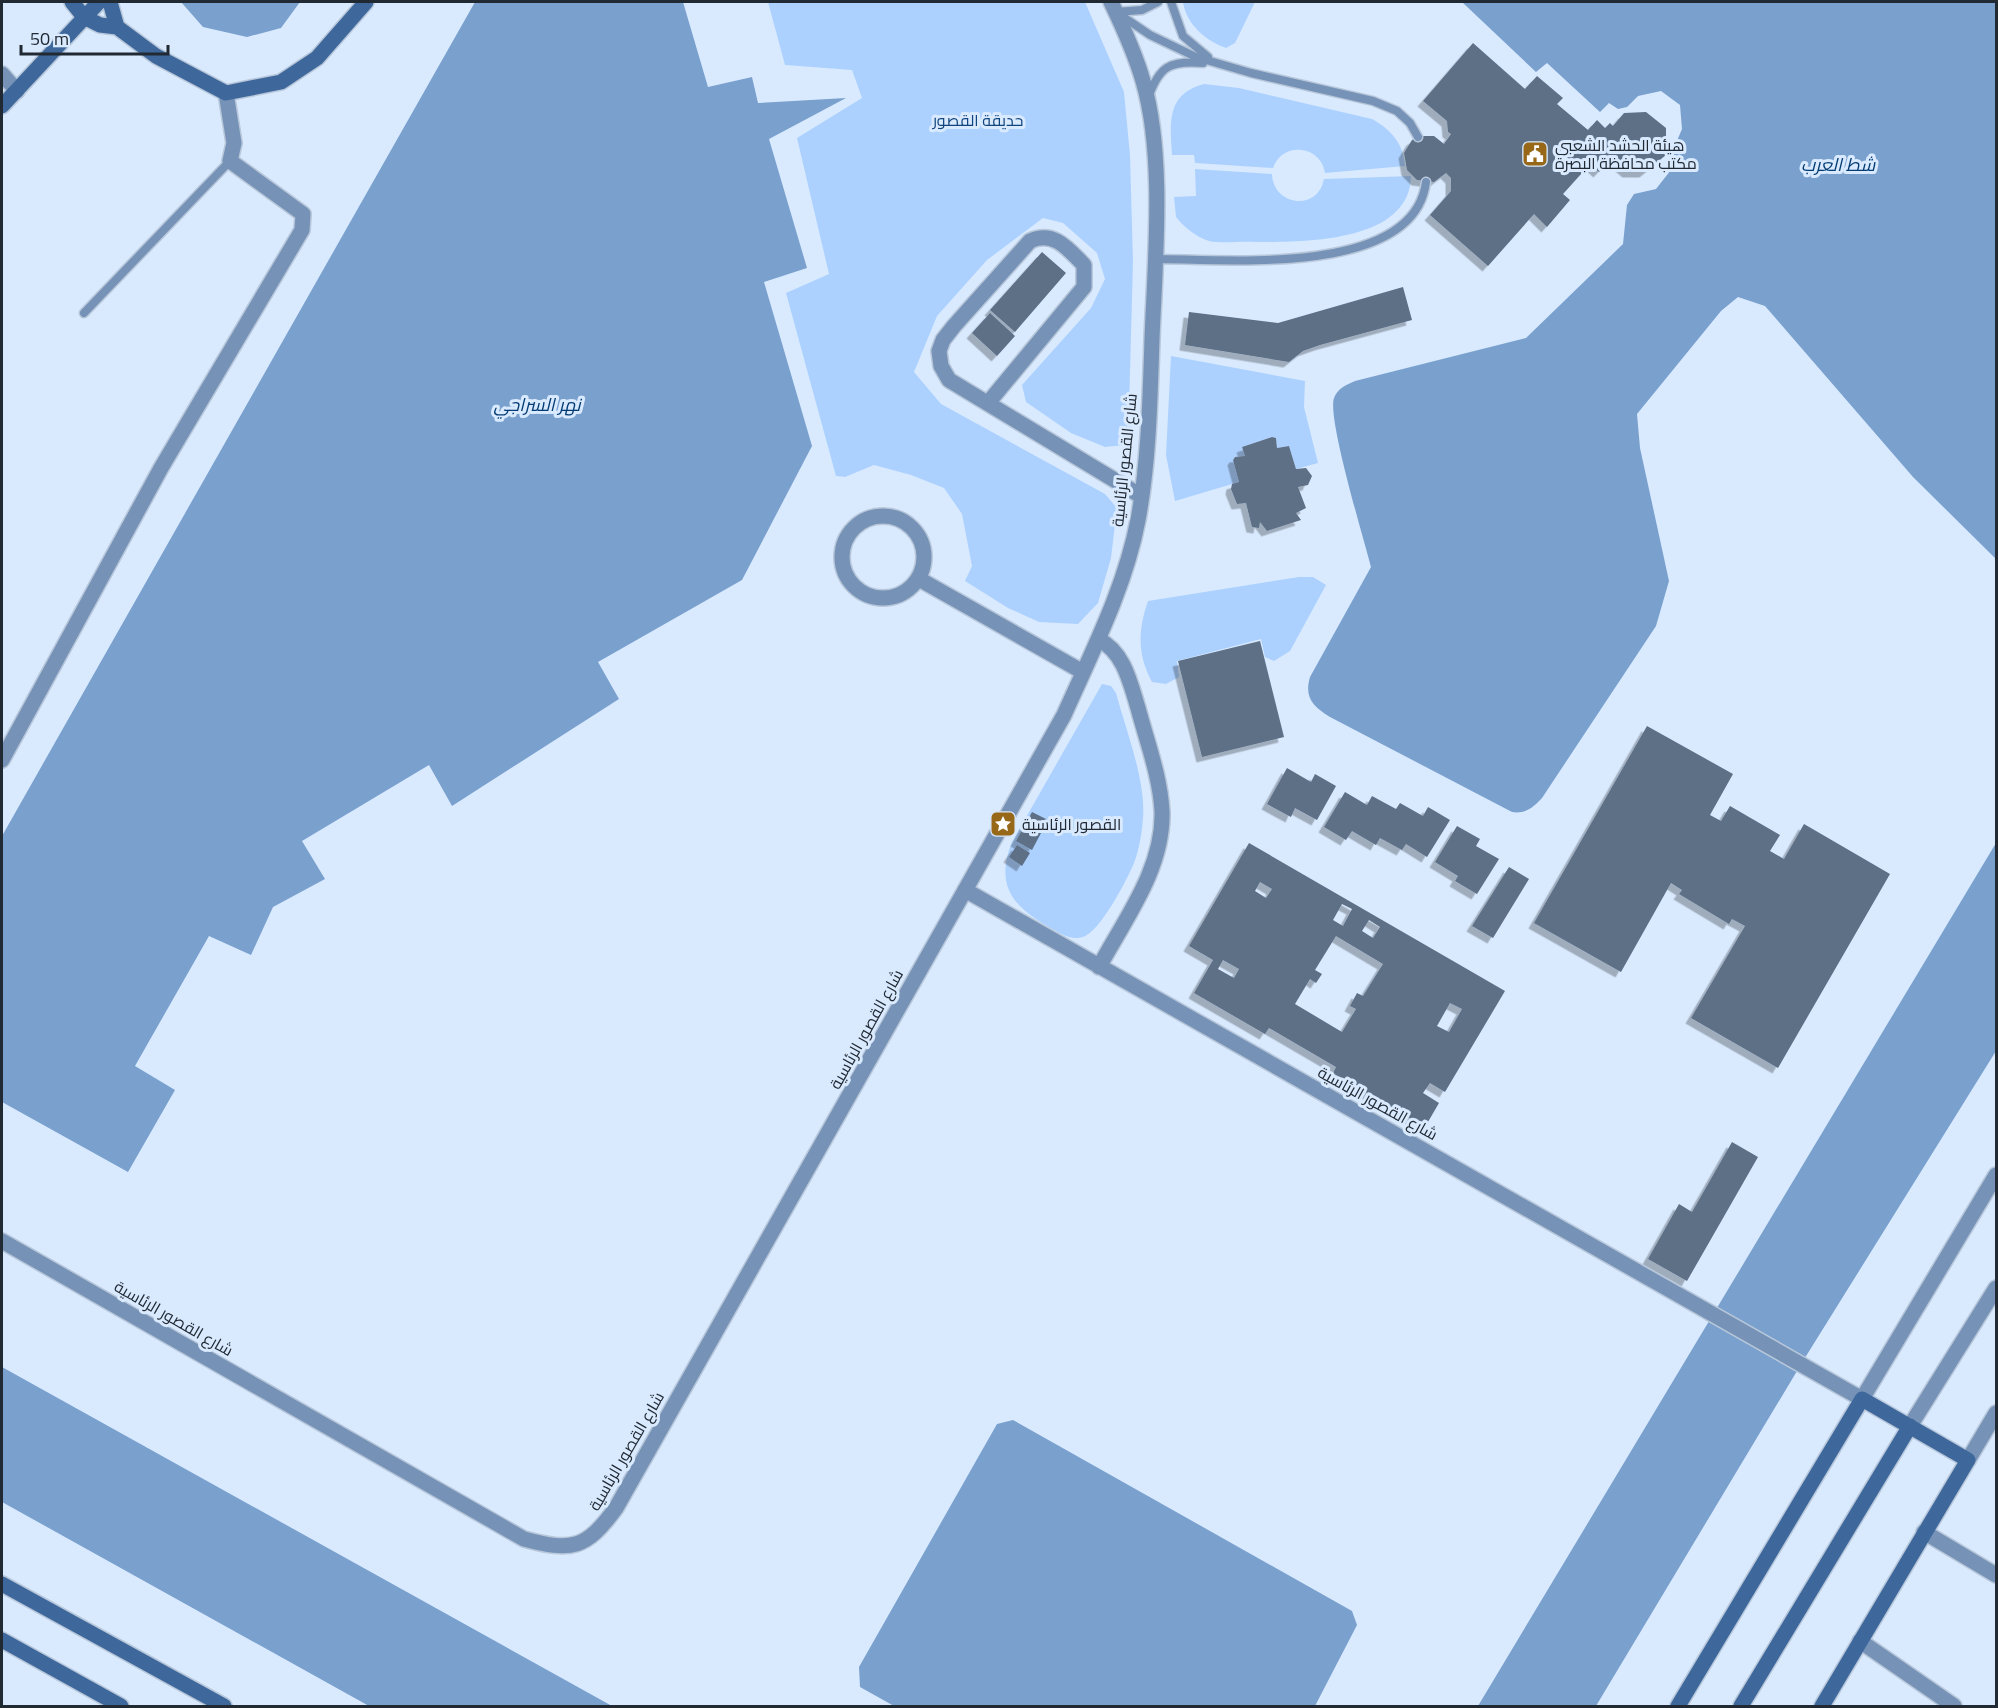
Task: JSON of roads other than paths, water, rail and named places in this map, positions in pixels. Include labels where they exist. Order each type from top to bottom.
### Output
[{"type":"main road","points":[[72,2],[84,17],[100,25],[117,27],[156,56],[226,93],[281,82],[317,58],[366,2]]},
{"type":"main road","points":[[2,105],[99,2]]},
{"type":"main road","points":[[110,2],[117,27]]},
{"type":"main road","points":[[1678,1707],[1862,1399],[1968,1460],[1822,1707]]},
{"type":"main road","points":[[1741,1707],[1910,1426]]},
{"type":"main road","points":[[2,1584],[224,1707]]},
{"type":"main road","points":[[2,1640],[120,1707]]},
{"type":"street","name":"شارع القصور الرئاسية","points":[[2,1241],[524,1539],[556,1548],[577,1544],[600,1530],[616,1508],[1064,715],[1116,597],[1138,521],[1141,496],[1148,434],[1155,259],[1154,138],[1140,72],[1113,7]]},
{"type":"street","points":[[2,74],[17,91]]},
{"type":"street","points":[[2,760],[160,468],[302,230],[303,214],[230,161],[234,143],[226,93]]},
{"type":"street","points":[[988,404],[1084,287],[1084,265],[1062,243],[1051,237],[1041,236],[1030,241],[943,340],[939,351],[941,366],[949,380],[988,404],[1141,496]]},
{"type":"street","points":[[876,517],[890,517],[903,521],[921,540],[924,553],[919,579],[897,596],[884,599],[870,597],[848,580],[843,567],[842,554],[845,540],[853,529],[864,521],[876,517]]},
{"type":"street","points":[[919,579],[1083,672]]},
{"type":"street","points":[[1098,639],[1111,647],[1126,670],[1155,771],[1162,812],[1161,834],[1152,868],[1099,967]]},
{"type":"street","name":"شارع القصور الرئاسية","points":[[965,890],[1680,1293],[1862,1399]]},
{"type":"street","points":[[1862,1399],[1996,1175]]},
{"type":"street","points":[[1910,1426],[1996,1288]]},
{"type":"street","points":[[1968,1460],[1996,1413]]},
{"type":"street","points":[[1924,1532],[1996,1575]]},
{"type":"street","points":[[1860,1641],[1954,1707]]},
{"type":"lane","points":[[1113,7],[1142,10],[1158,2]]},
{"type":"lane","points":[[1172,2],[1183,36],[1199,52],[1221,65]]},
{"type":"lane","points":[[1113,7],[1150,35],[1196,57],[1373,101],[1397,111],[1410,123],[1418,137]]},
{"type":"lane","points":[[1147,101],[1162,69],[1175,63],[1221,65]]},
{"type":"lane","points":[[84,313],[230,161]]},
{"type":"lane","points":[[1155,259],[1263,262],[1324,256],[1375,240],[1398,228],[1414,213],[1425,193],[1426,182]]},
{"type":"water","points":[[181,2],[300,2],[281,28],[247,37],[203,27]]},
{"type":"water","name":"نهر السراجي","points":[[475,2],[683,2],[708,87],[752,77],[758,103],[846,98],[769,139],[807,268],[764,282],[812,446],[742,580],[598,662],[619,699],[452,806],[429,765],[302,841],[325,879],[273,907],[251,955],[209,936],[135,1066],[175,1090],[128,1172],[2,1102],[2,836]]},
{"type":"water","name":"شط العرب","points":[[1462,2],[1996,2],[1996,559],[1913,477],[1765,306],[1738,297],[1721,311],[1637,414],[1640,448],[1669,581],[1656,626],[1542,798],[1528,810],[1521,812],[1512,812],[1330,717],[1311,701],[1308,691],[1310,677],[1371,567],[1341,453],[1333,410],[1334,398],[1340,389],[1355,381],[1526,338],[1623,244],[1627,205],[1634,194],[1656,189],[1674,166],[1671,155],[1682,129],[1680,105],[1661,91],[1638,96],[1627,107],[1618,109],[1609,103],[1600,112],[1547,63],[1536,72]]},
{"type":"water","points":[[1996,843],[1996,1051],[1803,1361],[1596,1706],[1478,1706]]},
{"type":"water","points":[[2,1367],[612,1706],[369,1706],[2,1502]]},
{"type":"water","points":[[1013,1420],[1352,1611],[1357,1625],[1315,1706],[894,1706],[860,1687],[859,1667],[997,1424]]},
{"type":"place","name":"هيئة الحشد الشعبي مكتب محافظة البصرة","points":[[1535,154]]},
{"type":"place","name":"القصور الرئاسية","points":[[1003,824]]},
{"type":"park label","name":"حديقة القصور","points":[[978,120]]}]
